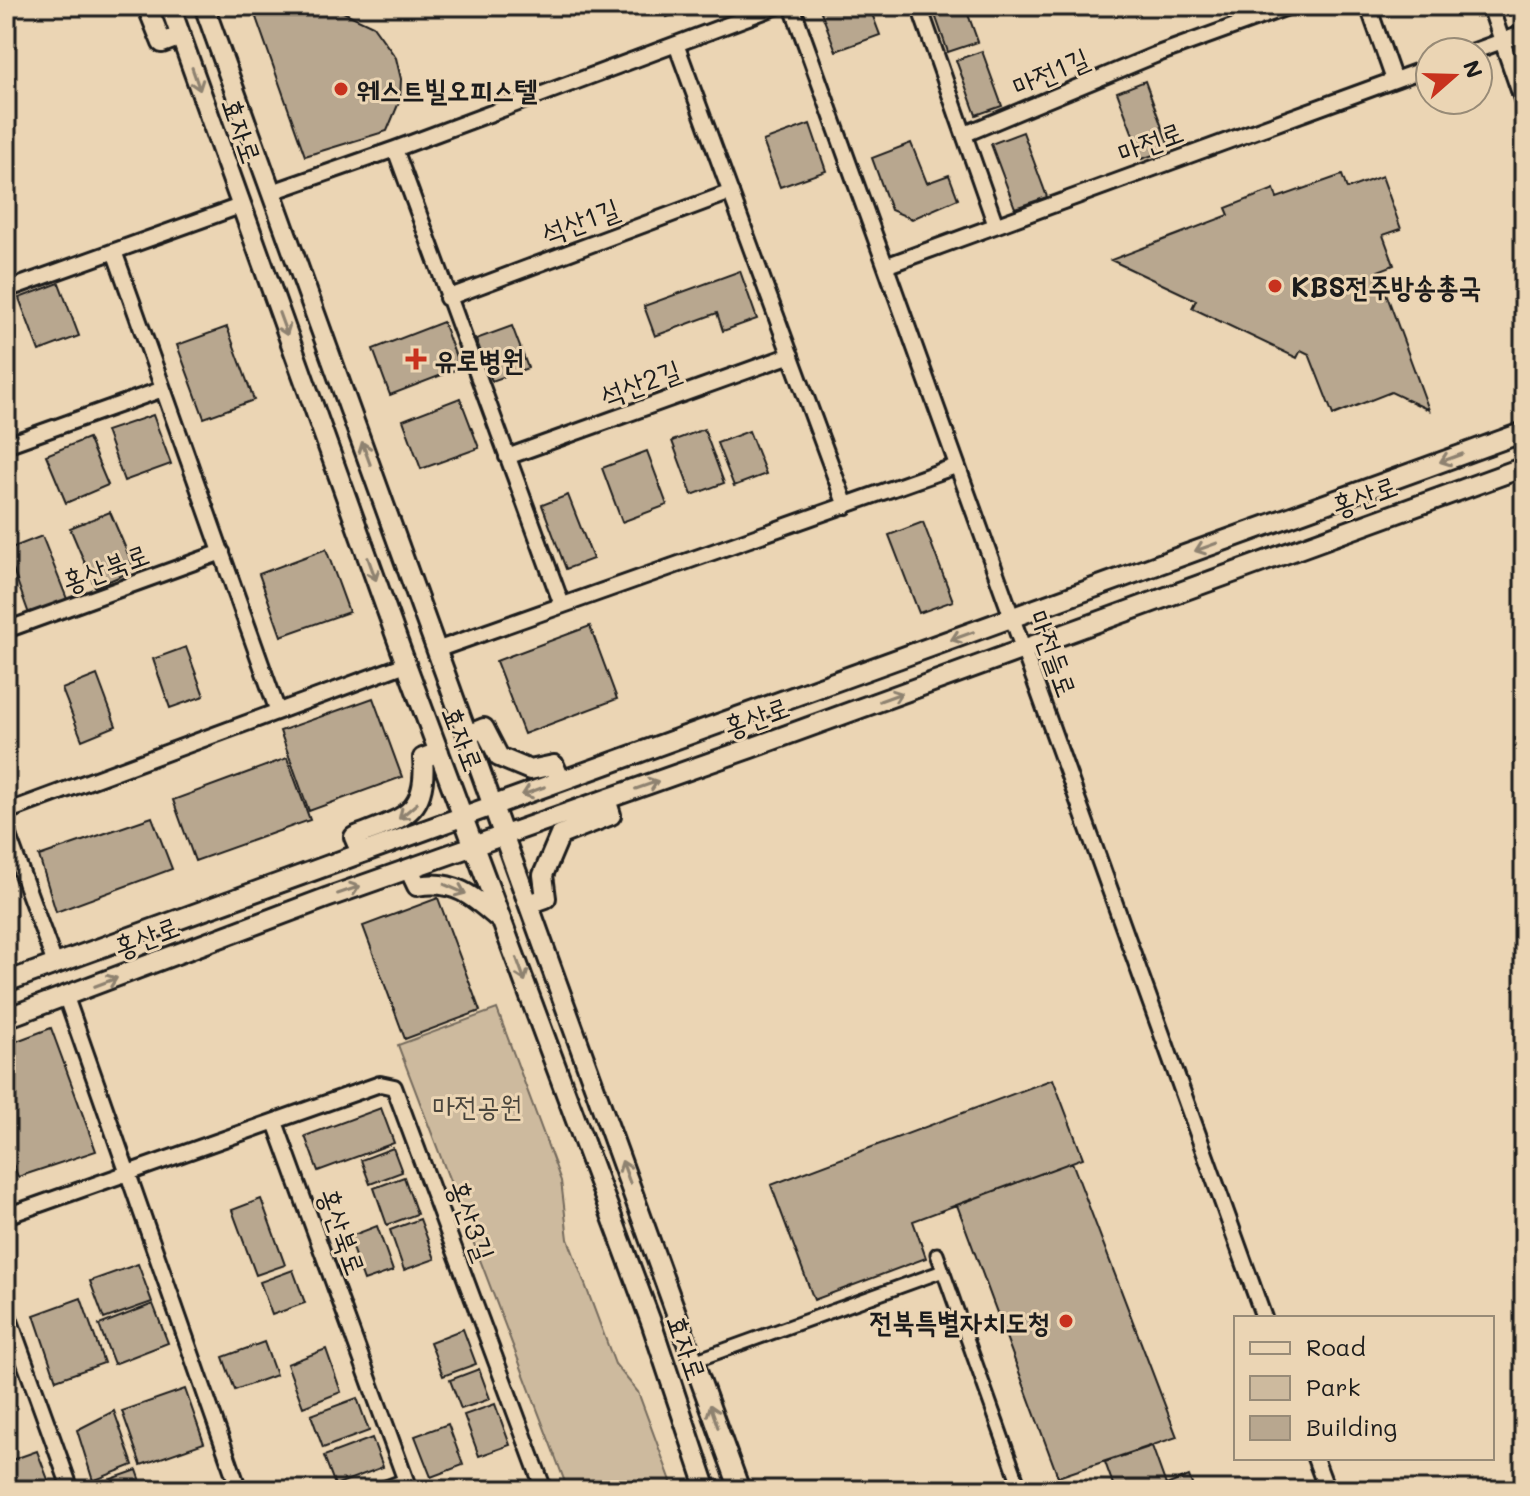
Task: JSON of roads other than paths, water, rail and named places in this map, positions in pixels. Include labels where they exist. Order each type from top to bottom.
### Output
[{"type":"street","points":[[147,6],[162,43],[181,36]]},
{"type":"street","name":"효자로","points":[[170,6],[406,664],[651,1322],[707,1490]]},
{"type":"street","name":"효자로","points":[[204,6],[740,1490]]},
{"type":"street","points":[[272,192],[778,6]]},
{"type":"street","name":"마전들로","points":[[792,6],[888,265],[956,466],[1014,617],[1156,1024],[1263,1316]]},
{"type":"street","points":[[919,6],[995,223]]},
{"type":"street","name":"마전1길","points":[[965,134],[1155,55],[1290,6]]},
{"type":"street","points":[[1368,6],[1394,80]]},
{"type":"street","points":[[1490,6],[1524,105]]},
{"type":"street","points":[[1494,44],[1524,33]]},
{"type":"street","points":[[676,44],[846,506]]},
{"type":"street","name":"마전로","points":[[888,265],[995,223],[1414,73]]},
{"type":"street","points":[[395,149],[447,298],[562,605]]},
{"type":"street","name":"석산1길","points":[[447,298],[731,192]]},
{"type":"street","points":[[6,290],[240,206]]},
{"type":"street","points":[[114,251],[277,709]]},
{"type":"street","name":"석산2길","points":[[507,457],[791,355]]},
{"type":"street","points":[[6,445],[163,389]]},
{"type":"street","name":"홍산로","points":[[6,982],[1524,432]]},
{"type":"street","points":[[436,650],[956,466]]},
{"type":"street","name":"홍산로","points":[[6,1018],[409,869],[1524,467]]},
{"type":"street","name":"홍산북로","points":[[6,630],[222,552]]},
{"type":"street","points":[[6,812],[277,709],[406,664]]},
{"type":"street","points":[[467,735],[484,728],[499,757],[530,770],[554,765],[561,781]]},
{"type":"street","points":[[361,853],[354,837],[401,818],[415,808],[426,787],[423,758],[439,752]]},
{"type":"street","points":[[529,904],[546,898],[543,875],[560,835],[611,815],[606,799]]},
{"type":"street","points":[[6,830],[55,964]]},
{"type":"street","points":[[409,869],[417,886],[437,882],[458,888],[503,922]]},
{"type":"street","points":[[66,997],[239,1490]]},
{"type":"street","name":"홍산3길","points":[[275,1122],[380,1084],[394,1087],[544,1490]]},
{"type":"street","points":[[6,1216],[275,1122]]},
{"type":"street","name":"홍산북로","points":[[275,1122],[406,1481],[382,1490]]},
{"type":"street","points":[[937,1254],[1021,1490]]},
{"type":"street","points":[[694,1361],[943,1271]]},
{"type":"street","points":[[6,1310],[71,1490]]},
{"type":"street","points":[[1316,1460],[1327,1490]]},
{"type":"place","name":"웨스트빌오피스텔","points":[[341,89]]},
{"type":"place","name":"KBS전주방송총국","points":[[1275,286]]},
{"type":"place","name":"유로병원","points":[[416,359]]},
{"type":"place","name":"전북특별자치도청","points":[[1066,1321]]},
{"type":"park label","name":"마전공원","points":[[477,1105]]}]
